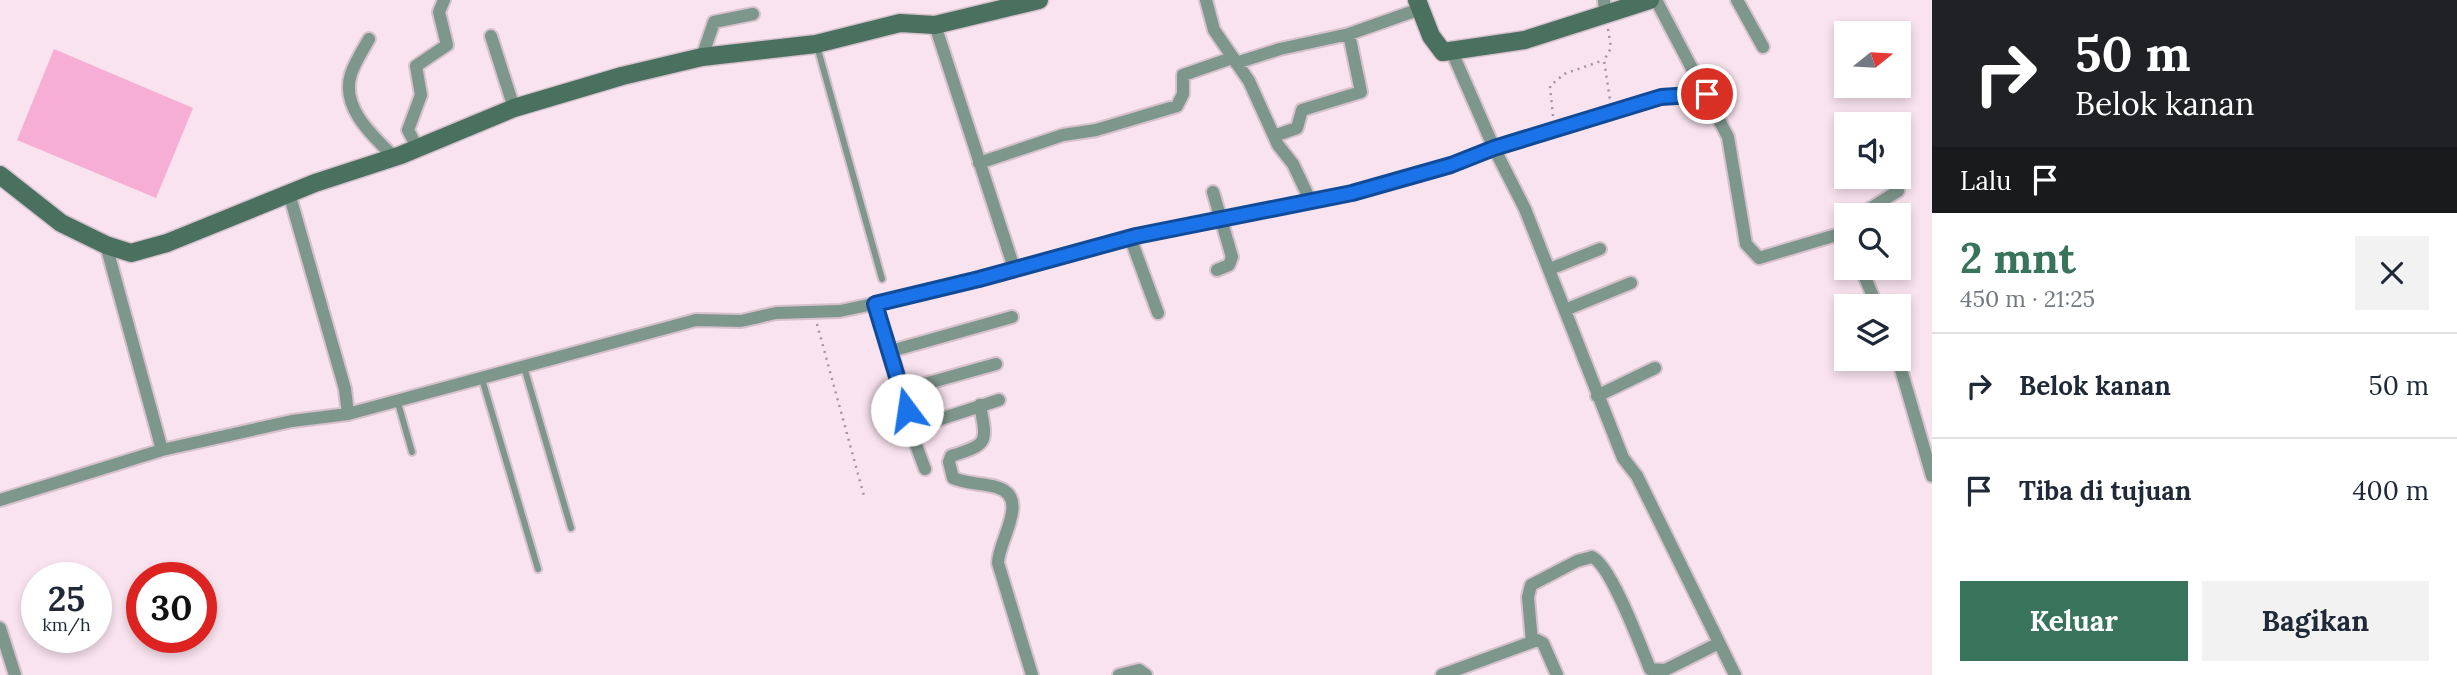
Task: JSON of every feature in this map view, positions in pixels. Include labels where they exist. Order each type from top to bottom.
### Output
[{"type":"street","points":[[418,149],[408,130],[421,95],[416,66],[447,45],[439,12],[444,0]]},
{"type":"street","points":[[0,175],[61,223],[106,245],[131,253],[146,250],[289,193],[396,158],[514,108],[622,76],[702,57],[816,44],[900,23],[935,24],[1039,0]]},
{"type":"street","points":[[1206,0],[1214,30],[1249,81],[1274,136],[1293,164],[1311,202]]},
{"type":"street","points":[[979,163],[1063,135],[1096,130],[1177,106],[1183,94],[1183,75],[1349,34],[1419,5],[1431,36],[1443,52],[1452,52],[1525,40],[1605,6],[1650,0]]},
{"type":"street","points":[[1656,0],[1728,137],[1746,244],[1751,253],[1759,258],[1834,236]]},
{"type":"street","points":[[1737,0],[1763,47]]},
{"type":"street","points":[[702,57],[714,22],[753,14]]},
{"type":"street","points":[[935,24],[1014,268]]},
{"type":"street","points":[[1274,136],[1297,128],[1302,110],[1361,92],[1349,34]]},
{"type":"street","points":[[491,36],[514,108]]},
{"type":"street","points":[[369,39],[351,73],[349,83],[353,106],[358,119],[396,158]]},
{"type":"street","points":[[1452,52],[1550,269],[1623,458],[1637,476],[1735,675]]},
{"type":"street","points":[[0,500],[162,450],[292,421],[348,414],[398,403],[696,320],[741,321],[776,313],[814,314],[875,304],[979,279],[1129,237],[1311,202],[1403,179],[1661,97],[1707,94]]},
{"type":"street","points":[[1879,203],[1898,191]]},
{"type":"street","points":[[1213,192],[1223,219],[1232,262],[1217,270]]},
{"type":"street","points":[[289,193],[345,389],[348,414]]},
{"type":"street","points":[[1129,237],[1158,313]]},
{"type":"street","points":[[106,245],[162,450]]},
{"type":"street","points":[[1550,269],[1600,249]]},
{"type":"street","points":[[1565,310],[1631,283]]},
{"type":"street","points":[[875,304],[925,469]]},
{"type":"street","points":[[891,351],[1012,317]]},
{"type":"street","points":[[903,390],[996,364]]},
{"type":"street","points":[[1597,396],[1655,368]]},
{"type":"street","points":[[1902,371],[1932,475]]},
{"type":"street","points":[[911,429],[999,400]]},
{"type":"street","points":[[980,405],[986,436],[984,442],[979,447],[951,456],[949,462],[953,478],[998,487],[1008,493],[1013,503],[1012,518],[998,550],[999,563],[1032,675]]},
{"type":"street","points":[[1532,642],[1528,597],[1531,585],[1577,561],[1592,557],[1602,564],[1626,610],[1650,669],[1665,670],[1717,643]]},
{"type":"street","points":[[0,628],[16,675]]},
{"type":"street","points":[[1442,675],[1532,642],[1543,643],[1557,675]]},
{"type":"street","points":[[1119,675],[1139,670],[1146,675]]},
{"type":"lane","points":[[816,44],[882,279]]},
{"type":"lane","points":[[524,367],[571,528]]},
{"type":"lane","points":[[481,379],[537,569]]},
{"type":"lane","points":[[398,403],[412,452]]},
{"type":"path","points":[[1605,6],[1611,48],[1604,60],[1612,114]]},
{"type":"path","points":[[1556,130],[1550,86],[1564,74],[1604,60]]},
{"type":"path","points":[[814,314],[864,496]]},
{"type":"building","points":[[54,49],[193,108],[156,198],[17,140]]},
{"type":"route","points":[[907,410],[875,304],[1136,236],[1352,193],[1451,165],[1494,148],[1661,97],[1707,94]]}]
